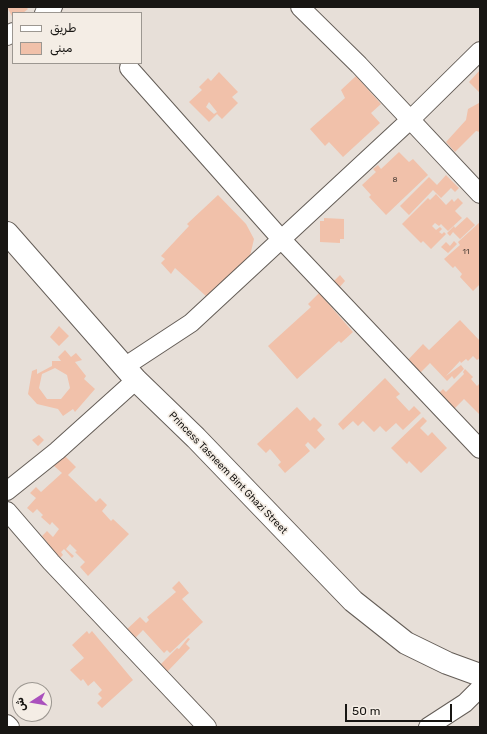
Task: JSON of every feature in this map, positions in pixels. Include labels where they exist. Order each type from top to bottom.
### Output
[{"type":"main road","name":"Princess Tasneem Bint Ghazi Street","points":[[7,233],[130,373],[201,444],[352,601],[406,643],[446,663],[480,675]]},
{"type":"street","points":[[300,7],[411,119],[480,194]]},
{"type":"street","points":[[7,491],[57,451],[130,373],[191,323],[282,240],[348,175],[411,119],[480,51]]},
{"type":"street","points":[[129,68],[282,240],[480,449]]},
{"type":"street","points":[[7,511],[51,562],[207,727]]},
{"type":"street","points":[[428,727],[465,703],[480,688]]},
{"type":"street","points":[[7,724],[10,727]]},
{"type":"building","points":[[7,7],[26,7],[28,9],[24,12],[12,12],[12,16]]},
{"type":"building","points":[[480,70],[480,93],[469,82]]},
{"type":"building","points":[[219,72],[238,92],[232,97],[238,103],[222,119],[217,114],[209,122],[189,102],[202,90],[199,87],[208,78],[211,81]],"holes":[[[209,102],[217,112],[214,114],[206,107]]]},
{"type":"building","points":[[356,76],[381,104],[371,113],[380,123],[343,157],[329,142],[325,146],[310,129],[345,98],[341,90]]},
{"type":"building","points":[[480,100],[480,132],[476,131],[455,152],[446,142],[466,120],[468,109],[479,103]]},
{"type":"building","points":[[399,152],[409,162],[413,159],[428,175],[386,215],[369,197],[371,195],[362,185],[376,172],[373,169],[378,165],[381,169]]},
{"type":"building","points":[[446,175],[459,188],[455,192],[451,188],[441,198],[433,190],[409,215],[400,206],[429,177],[437,185]]},
{"type":"building","points":[[436,194],[446,205],[452,199],[454,202],[458,198],[463,203],[455,211],[462,218],[448,231],[441,224],[439,226],[435,223],[432,226],[436,230],[440,227],[442,229],[439,232],[442,234],[444,232],[446,234],[431,249],[423,241],[421,243],[402,224],[428,198],[430,200]]},
{"type":"building","points":[[218,195],[246,224],[254,239],[250,256],[207,297],[175,268],[171,274],[161,263],[165,259],[161,256],[189,226],[187,224]]},
{"type":"building","points":[[467,217],[475,225],[460,239],[453,232],[450,236],[447,233],[454,226],[455,228]]},
{"type":"building","points":[[324,218],[344,219],[344,239],[340,239],[340,243],[320,242],[320,221],[324,221]]},
{"type":"building","points":[[480,222],[480,284],[473,291],[460,277],[462,274],[455,266],[453,268],[444,259],[460,245],[458,242]]},
{"type":"building","points":[[454,241],[457,244],[448,253],[441,247],[446,242],[450,246]]},
{"type":"building","points":[[340,275],[345,281],[338,289],[332,283]]},
{"type":"building","points":[[319,293],[353,332],[341,343],[339,341],[297,379],[268,346],[311,307],[308,304]]},
{"type":"building","points":[[460,320],[480,341],[480,358],[477,360],[473,356],[468,361],[466,359],[461,363],[460,361],[446,376],[461,365],[464,369],[454,379],[452,376],[447,381],[430,363],[419,374],[406,362],[423,344],[429,350]]},
{"type":"building","points":[[59,326],[69,336],[59,346],[50,337]]},
{"type":"building","points":[[65,350],[71,357],[76,353],[82,360],[75,362],[86,376],[84,379],[95,389],[75,412],[73,409],[63,416],[58,409],[37,404],[28,394],[32,371],[37,369],[37,374],[52,366],[52,361],[61,361],[58,357]],"holes":[[[55,368],[67,375],[70,388],[61,399],[47,399],[39,388],[42,374]]]},
{"type":"building","points":[[465,369],[473,377],[471,379],[477,386],[480,383],[480,415],[464,399],[454,409],[439,393],[443,389],[446,392],[464,374],[463,372]]},
{"type":"building","points":[[385,378],[400,394],[396,397],[409,411],[414,406],[421,413],[403,430],[396,423],[386,432],[380,426],[374,432],[363,421],[358,426],[353,421],[343,430],[338,424]]},
{"type":"building","points":[[297,407],[310,421],[314,417],[322,425],[317,430],[325,439],[315,449],[308,442],[305,445],[310,451],[285,473],[278,465],[281,462],[270,449],[266,453],[257,444]]},
{"type":"building","points":[[423,417],[427,421],[420,428],[428,436],[432,432],[447,448],[421,473],[409,461],[407,464],[391,448]]},
{"type":"building","points":[[39,435],[44,440],[38,446],[32,440]]},
{"type":"building","points":[[63,454],[76,467],[68,475],[96,502],[100,498],[107,505],[102,511],[111,521],[113,519],[129,534],[88,576],[80,567],[85,562],[75,552],[77,551],[70,544],[66,549],[74,556],[72,558],[64,549],[61,552],[63,555],[54,564],[44,546],[47,542],[42,536],[47,531],[53,537],[59,529],[52,522],[50,525],[41,517],[43,515],[37,509],[33,513],[27,508],[36,498],[30,493],[36,487],[41,492],[62,473],[53,465]]},
{"type":"building","points":[[179,581],[189,593],[182,599],[203,622],[170,653],[167,650],[164,653],[143,630],[133,640],[125,631],[140,617],[146,623],[149,620],[147,617],[176,592],[172,588]]},
{"type":"building","points":[[87,631],[89,634],[92,631],[133,680],[102,708],[97,703],[102,698],[98,694],[102,690],[94,681],[88,686],[83,679],[81,681],[70,670],[84,658],[72,645]]},
{"type":"building","points":[[188,638],[190,639],[186,644],[190,648],[167,672],[160,665],[177,648],[179,649]]}]
